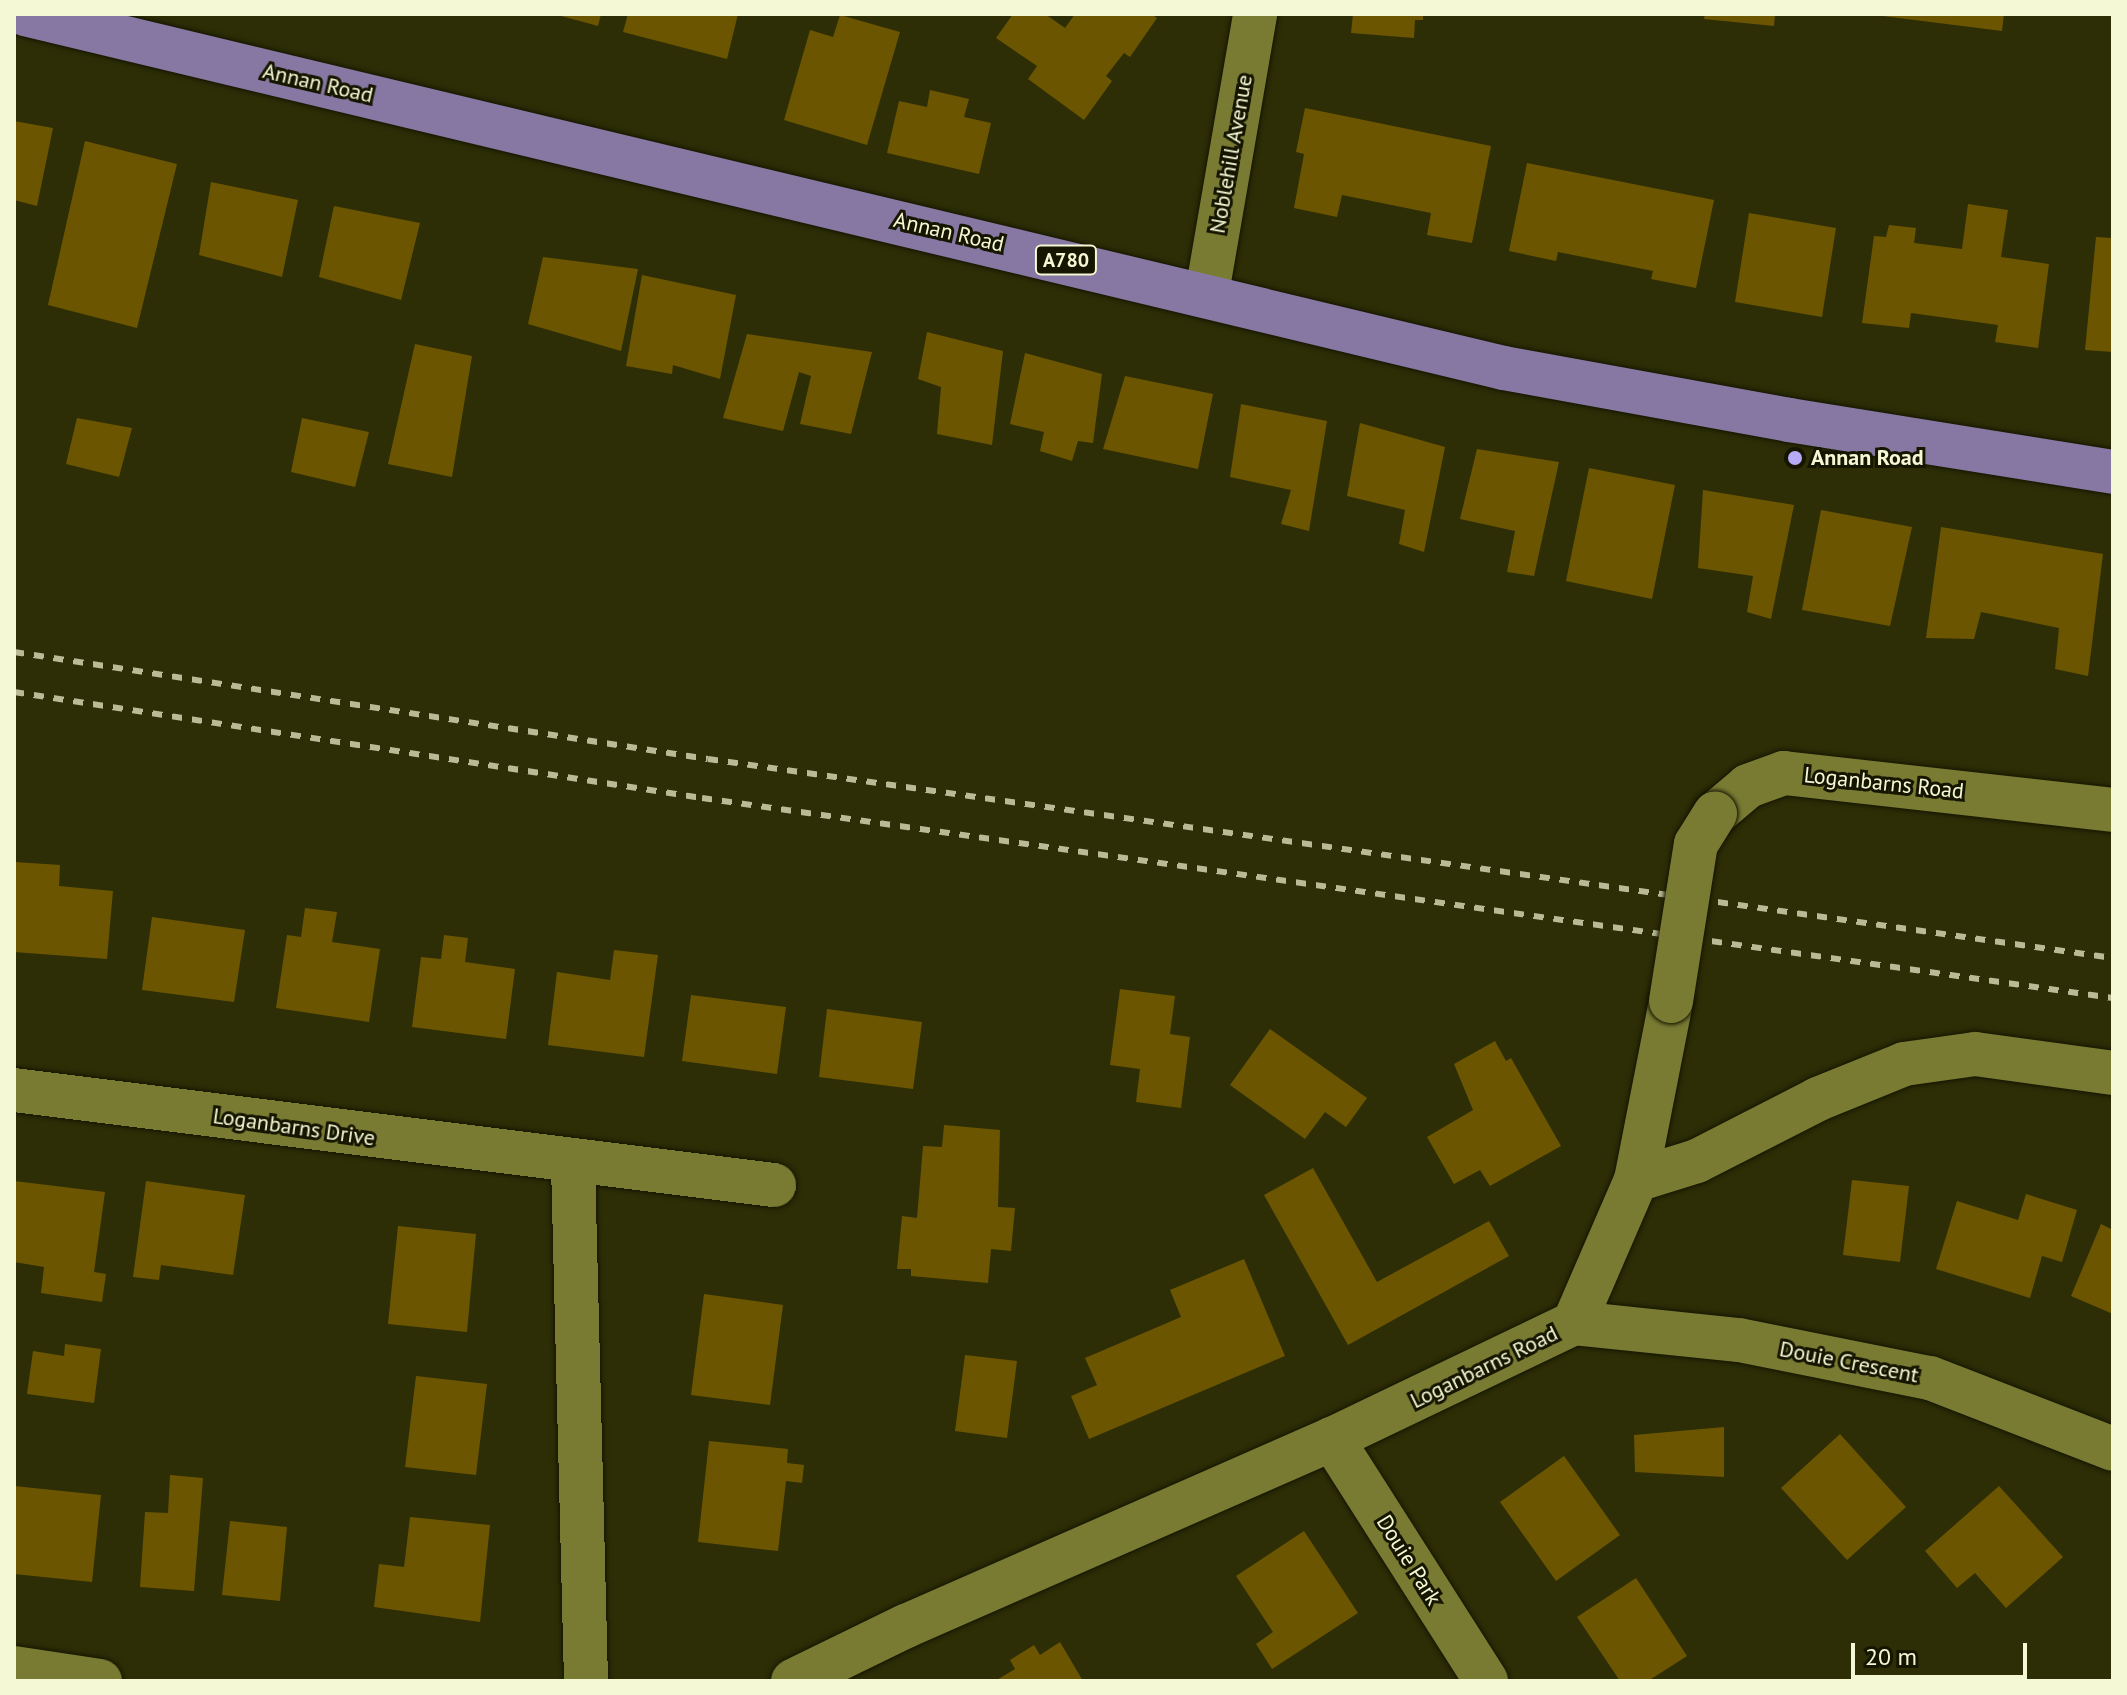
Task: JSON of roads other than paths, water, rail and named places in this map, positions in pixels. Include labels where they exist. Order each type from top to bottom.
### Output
[{"type":"main road","name":"Annan Road","points":[[25,14],[1207,293],[1504,368],[1789,420],[2113,472]]},
{"type":"street","name":"Noblehill Avenue","points":[[1207,293],[1255,14]]},
{"type":"street","name":"Loganbarns Road","points":[[793,1681],[906,1626],[1332,1439],[1574,1323],[1636,1180],[1671,1001],[1696,844],[1715,814],[1748,786],[1784,773],[2113,810]]},
{"type":"street","points":[[1636,1180],[1697,1161],[1818,1099],[1904,1064],[1975,1054],[2113,1073]]},
{"type":"street","name":"Loganbarns Drive","points":[[14,1090],[573,1164],[774,1185]]},
{"type":"street","points":[[573,1164],[586,1681]]},
{"type":"street","name":"Douie Crescent","points":[[1574,1323],[1739,1340],[1930,1378],[2113,1449]]},
{"type":"street","name":"Douie Park","points":[[1332,1439],[1486,1681]]},
{"type":"street","points":[[14,1668],[100,1681]]},
{"type":"railway","points":[[14,652],[708,759],[2113,958]]},
{"type":"railway","points":[[14,692],[702,798],[2113,998]]},
{"type":"place","name":"Annan Road","points":[[1795,458]]}]
